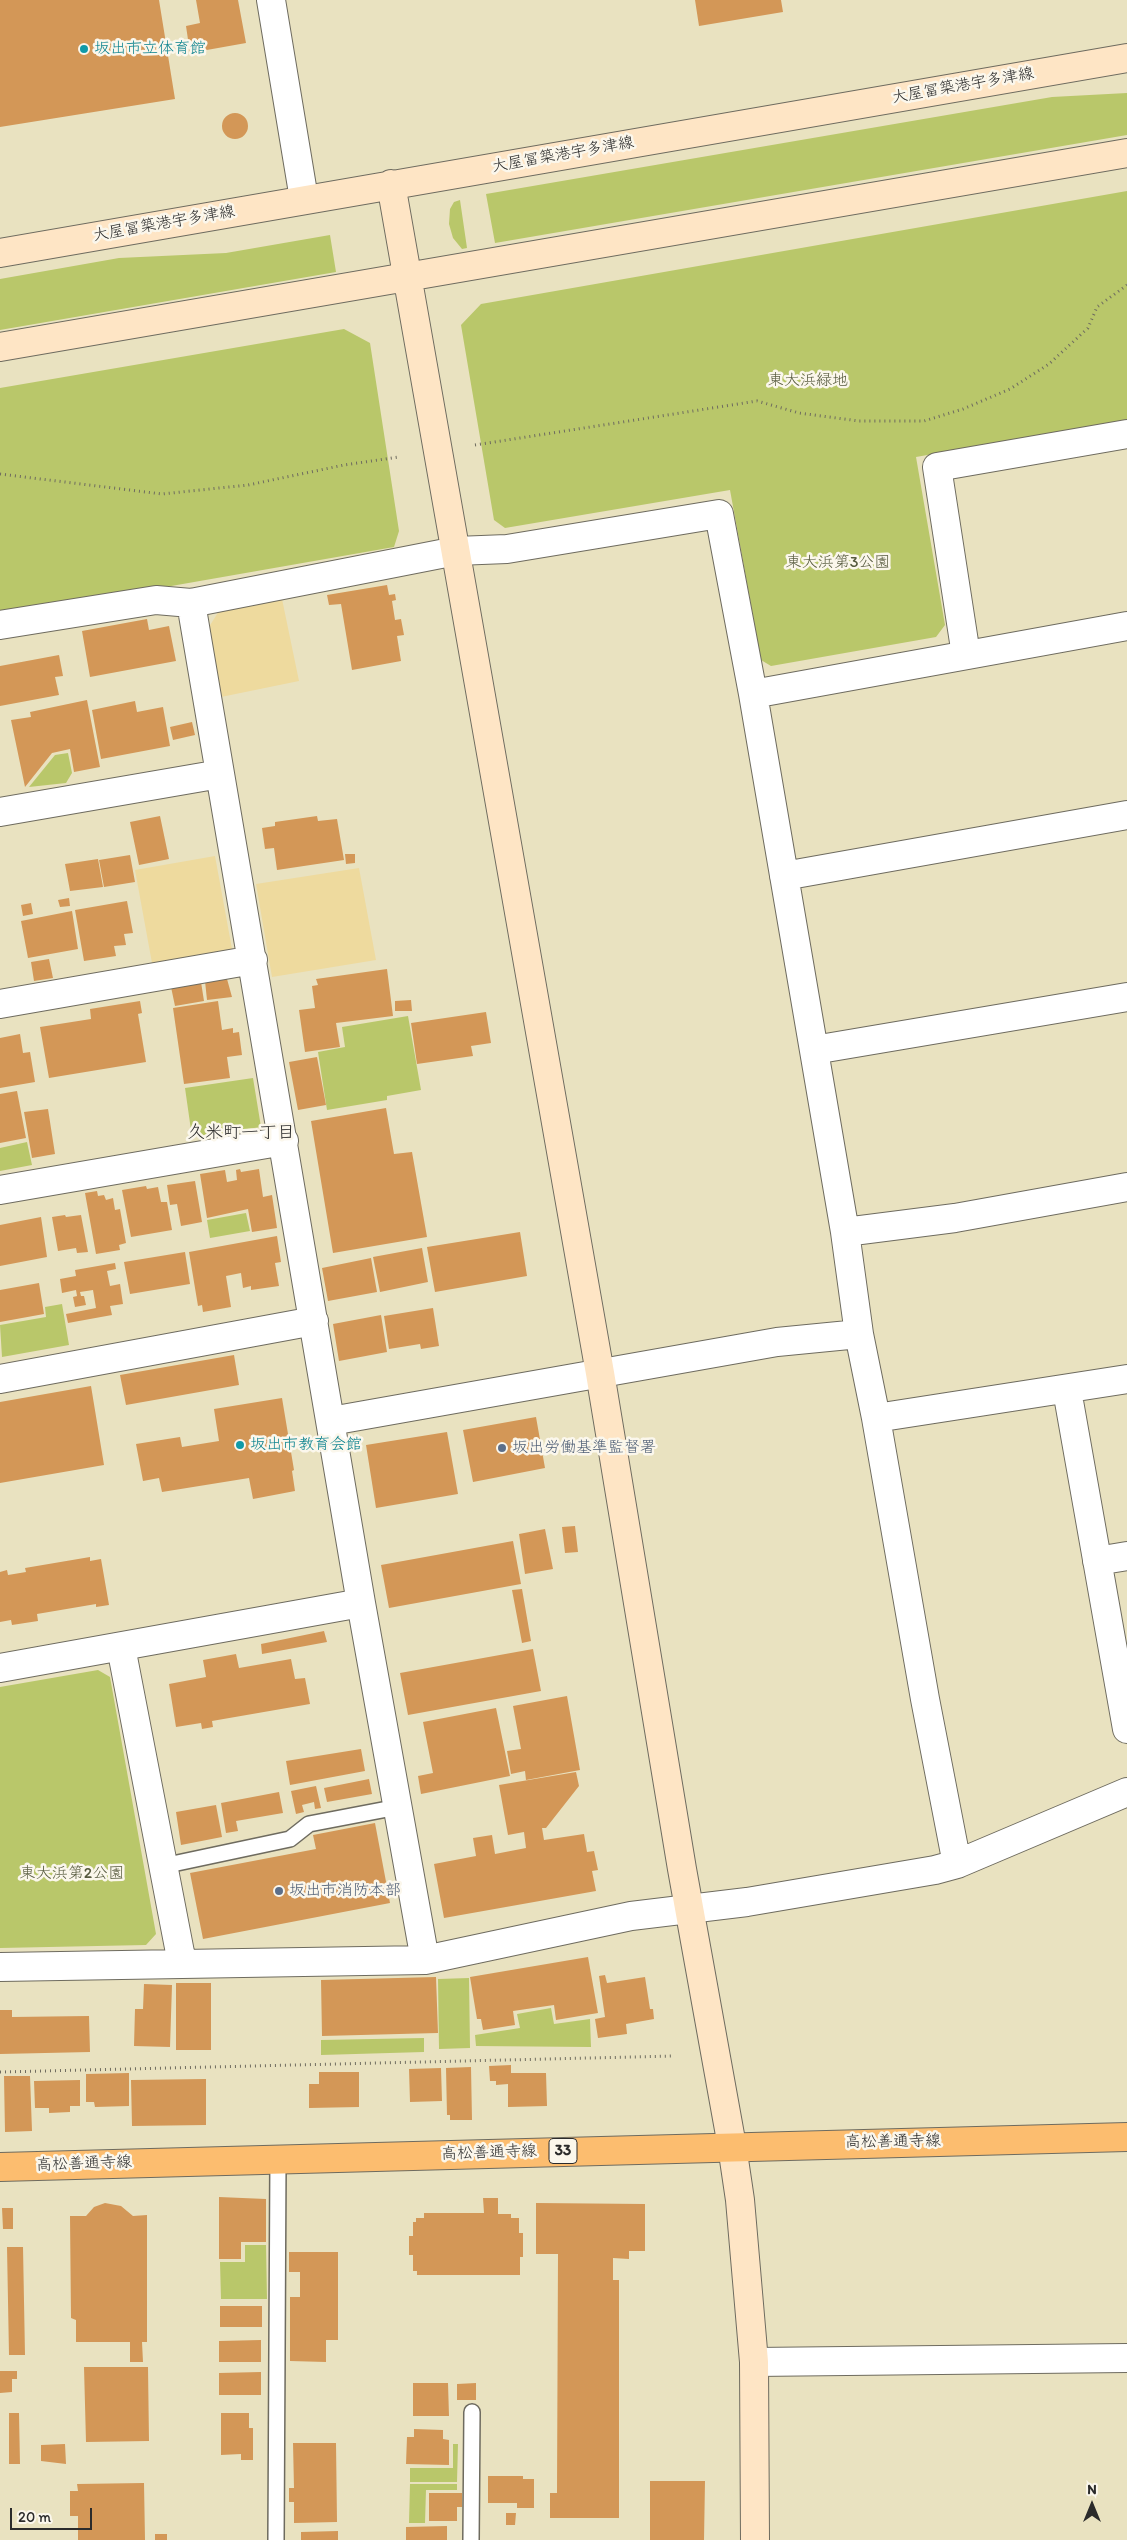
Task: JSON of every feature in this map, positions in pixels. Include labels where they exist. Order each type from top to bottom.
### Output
[{"type":"main road","name":"高松善通寺線","points":[[0,2167],[732,2146],[1127,2137]]},
{"type":"street","points":[[271,0],[304,199]]},
{"type":"street","name":"大屋冨築港宇多津線","points":[[0,253],[1127,58]]},
{"type":"street","points":[[0,347],[1127,153]]},
{"type":"street","points":[[391,184],[600,1373],[689,1908],[732,2146],[740,2200],[754,2362],[756,2540]]},
{"type":"street","points":[[966,655],[937,467],[1127,434]]},
{"type":"street","points":[[0,625],[156,600],[191,603],[456,551],[507,549],[719,514],[753,694],[814,1050],[845,1232],[859,1334],[876,1418],[926,1708],[957,1864]]},
{"type":"street","points":[[191,603],[284,1141],[361,1603],[426,1960]]},
{"type":"street","points":[[753,694],[1127,626]]},
{"type":"street","points":[[0,812],[220,774]]},
{"type":"street","points":[[784,876],[1127,815]]},
{"type":"street","points":[[0,1004],[253,960]]},
{"type":"street","points":[[814,1050],[1127,997]]},
{"type":"street","points":[[0,1190],[284,1141]]},
{"type":"street","points":[[845,1232],[955,1218],[1127,1187]]},
{"type":"street","points":[[0,1378],[314,1321]]},
{"type":"street","points":[[331,1421],[777,1342],[859,1334]]},
{"type":"street","points":[[876,1418],[1127,1380]]},
{"type":"street","points":[[1067,1390],[1127,1729]]},
{"type":"street","points":[[1097,1561],[1127,1556]]},
{"type":"street","points":[[0,1668],[361,1603]]},
{"type":"street","points":[[121,1647],[182,1963]]},
{"type":"street","points":[[0,1967],[426,1960],[631,1916],[747,1902],[935,1870],[957,1864],[1127,1792]]},
{"type":"street","points":[[754,2362],[1127,2358]]},
{"type":"lane","points":[[163,1866],[290,1839],[308,1824],[398,1807]]},
{"type":"lane","points":[[276,2540],[278,2159]]},
{"type":"lane","points":[[471,2540],[472,2412]]},
{"type":"path","points":[[475,445],[757,401],[799,413],[859,421],[924,421],[963,409],[1010,390],[1049,364],[1088,328],[1097,307],[1127,285]]},
{"type":"path","points":[[0,474],[162,494],[248,485],[344,465],[399,457]]},
{"type":"path","points":[[0,2072],[674,2056]]},
{"type":"green space","points":[[1127,93],[1127,135],[495,243],[486,194],[1052,97]]},
{"type":"green space","name":"東大浜緑地","points":[[1127,191],[1127,420],[916,457],[945,625],[936,637],[771,666],[761,660],[730,490],[505,528],[494,520],[461,325],[481,304]]},
{"type":"green space","points":[[460,200],[467,248],[462,249],[453,238],[449,224],[450,209],[454,202]]},
{"type":"green space","points":[[330,235],[336,272],[0,330],[0,279],[119,258],[226,253]]},
{"type":"green space","points":[[344,329],[370,343],[399,531],[394,547],[0,616],[0,388]]},
{"type":"green space","points":[[68,753],[72,773],[66,783],[29,787],[55,755]]},
{"type":"green space","points":[[408,1016],[421,1090],[387,1096],[387,1100],[327,1110],[318,1052],[345,1047],[342,1027]]},
{"type":"green space","points":[[253,1078],[261,1127],[192,1137],[185,1088]]},
{"type":"green space","points":[[27,1142],[32,1165],[0,1171],[0,1148]]},
{"type":"green space","points":[[246,1213],[250,1231],[210,1238],[207,1220]]},
{"type":"green space","points":[[62,1304],[69,1345],[2,1357],[0,1325],[46,1317],[45,1307]]},
{"type":"green space","name":"東大浜第2公園","points":[[98,1670],[110,1677],[156,1934],[146,1945],[0,1948],[0,1687]]},
{"type":"green space","points":[[469,1978],[470,2048],[439,2049],[438,1979]]},
{"type":"green space","points":[[551,2008],[554,2024],[590,2019],[591,2047],[476,2046],[475,2035],[520,2028],[517,2014]]},
{"type":"green space","points":[[424,2038],[424,2052],[321,2055],[321,2040]]},
{"type":"green space","points":[[245,2245],[266,2245],[267,2299],[221,2299],[220,2262],[245,2262]]},
{"type":"green space","points":[[453,2444],[458,2444],[457,2482],[410,2482],[410,2468],[453,2468]]},
{"type":"green space","points":[[410,2484],[457,2484],[457,2490],[426,2490],[425,2523],[409,2523]]},
{"type":"sand","points":[[282,599],[299,681],[221,697],[207,630],[219,611]]},
{"type":"sand","points":[[215,856],[232,949],[152,963],[135,870]]},
{"type":"sand","points":[[359,868],[376,960],[272,977],[256,884]]},
{"type":"building","name":"坂出市立体育館","points":[[0,0],[159,0],[175,99],[0,127]]},
{"type":"building","points":[[196,0],[238,0],[246,43],[190,53],[186,26],[200,23]]},
{"type":"building","points":[[695,0],[781,0],[783,12],[699,26]]},
{"type":"building","points":[[235,113],[244,117],[248,126],[244,135],[235,139],[226,135],[222,126],[226,117]]},
{"type":"building","points":[[387,585],[389,595],[395,594],[396,600],[392,601],[395,620],[401,619],[404,635],[397,636],[401,661],[352,670],[341,604],[329,605],[327,595]]},
{"type":"building","points":[[147,619],[149,630],[169,626],[176,661],[90,677],[82,631]]},
{"type":"building","points":[[59,655],[63,676],[55,677],[59,695],[0,706],[0,666]]},
{"type":"building","points":[[87,700],[100,767],[74,772],[70,749],[52,753],[25,787],[11,720],[31,717],[30,712]]},
{"type":"building","points":[[135,701],[137,712],[163,707],[170,746],[101,759],[92,710]]},
{"type":"building","points":[[192,722],[195,735],[173,740],[170,727]]},
{"type":"building","points":[[160,816],[169,859],[139,865],[130,822]]},
{"type":"building","points":[[317,816],[318,821],[337,819],[344,860],[277,870],[274,848],[265,849],[262,828],[275,826],[275,822]]},
{"type":"building","points":[[345,854],[355,854],[355,863],[346,864]]},
{"type":"building","points":[[130,855],[135,882],[104,887],[99,860]]},
{"type":"building","points":[[98,859],[103,887],[70,891],[65,864]]},
{"type":"building","points":[[69,898],[70,906],[60,907],[58,900]]},
{"type":"building","points":[[127,901],[133,933],[124,934],[126,945],[114,946],[116,956],[84,961],[75,910]]},
{"type":"building","points":[[31,903],[33,914],[23,916],[21,905]]},
{"type":"building","points":[[72,911],[78,949],[28,958],[21,921]]},
{"type":"building","points":[[49,959],[53,978],[34,981],[31,962]]},
{"type":"building","points":[[387,969],[393,1016],[336,1023],[340,1047],[305,1052],[299,1010],[315,1008],[312,986],[318,985],[316,979]]},
{"type":"building","points":[[227,979],[232,997],[207,1000],[205,981]]},
{"type":"building","points":[[201,982],[204,1001],[175,1006],[171,987]]},
{"type":"building","points":[[411,1000],[412,1011],[395,1011],[395,1001]]},
{"type":"building","points":[[140,1001],[142,1013],[138,1014],[146,1062],[49,1078],[40,1027],[91,1019],[90,1009]]},
{"type":"building","points":[[218,1001],[222,1030],[233,1028],[233,1033],[239,1032],[242,1055],[227,1057],[230,1078],[184,1084],[173,1008]]},
{"type":"building","points":[[486,1012],[491,1043],[471,1046],[473,1056],[417,1064],[411,1023]]},
{"type":"building","points":[[20,1034],[23,1053],[30,1052],[35,1082],[0,1088],[0,1038]]},
{"type":"building","points":[[317,1057],[326,1105],[298,1110],[289,1062]]},
{"type":"building","points":[[17,1091],[26,1138],[0,1143],[0,1094]]},
{"type":"building","points":[[386,1108],[394,1154],[412,1152],[427,1237],[333,1253],[311,1121]]},
{"type":"building","points":[[48,1109],[55,1154],[32,1158],[24,1112]]},
{"type":"building","points":[[240,1169],[241,1172],[259,1169],[263,1197],[272,1195],[277,1228],[252,1232],[248,1209],[207,1218],[200,1174],[225,1170],[227,1182],[237,1180],[236,1170]]},
{"type":"building","points":[[195,1181],[202,1222],[181,1226],[177,1204],[170,1205],[167,1185]]},
{"type":"building","points":[[146,1186],[147,1189],[158,1187],[161,1202],[167,1202],[172,1230],[131,1237],[122,1190]]},
{"type":"building","points":[[97,1191],[98,1196],[104,1195],[106,1200],[113,1198],[115,1210],[120,1209],[126,1243],[119,1245],[120,1250],[96,1254],[85,1193]]},
{"type":"building","points":[[65,1215],[66,1217],[81,1215],[88,1252],[77,1253],[76,1248],[58,1251],[52,1217]]},
{"type":"building","points":[[41,1217],[47,1257],[0,1266],[0,1225]]},
{"type":"building","points":[[520,1232],[527,1276],[435,1292],[427,1247]]},
{"type":"building","points":[[277,1236],[281,1262],[275,1263],[279,1286],[251,1290],[251,1286],[243,1288],[241,1273],[226,1276],[231,1307],[203,1312],[202,1305],[198,1306],[189,1252]]},
{"type":"building","points":[[422,1248],[428,1282],[380,1292],[373,1257]]},
{"type":"building","points":[[185,1252],[190,1284],[130,1294],[124,1262]]},
{"type":"building","points":[[371,1258],[377,1292],[328,1301],[322,1268]]},
{"type":"building","points":[[115,1263],[116,1269],[107,1271],[110,1286],[120,1284],[123,1304],[110,1306],[112,1315],[68,1323],[66,1314],[96,1308],[93,1290],[80,1292],[81,1296],[84,1296],[86,1305],[75,1307],[73,1297],[77,1296],[76,1290],[62,1293],[60,1279],[76,1276],[75,1270]]},
{"type":"building","points":[[39,1283],[44,1314],[0,1322],[0,1290]]},
{"type":"building","points":[[433,1308],[439,1346],[421,1349],[420,1344],[389,1349],[384,1316]]},
{"type":"building","points":[[381,1315],[387,1352],[339,1361],[333,1324]]},
{"type":"building","points":[[234,1355],[239,1385],[126,1405],[120,1375]]},
{"type":"building","points":[[91,1386],[104,1465],[0,1483],[0,1402]]},
{"type":"building","name":"坂出市教育会館","points":[[282,1398],[294,1470],[292,1471],[295,1491],[253,1499],[249,1478],[162,1492],[159,1478],[143,1481],[136,1444],[180,1437],[182,1447],[219,1441],[214,1409]]},
{"type":"building","points":[[536,1417],[545,1468],[473,1482],[463,1430]]},
{"type":"building","points":[[447,1432],[458,1494],[376,1508],[366,1445]]},
{"type":"building","points":[[575,1526],[578,1552],[565,1553],[562,1527]]},
{"type":"building","points":[[545,1529],[553,1569],[525,1574],[519,1534]]},
{"type":"building","points":[[513,1541],[521,1584],[389,1608],[381,1565]]},
{"type":"building","points":[[90,1557],[90,1561],[101,1559],[109,1605],[96,1607],[96,1604],[37,1614],[38,1621],[12,1625],[11,1620],[0,1622],[0,1572],[7,1570],[8,1575],[26,1572],[25,1568]]},
{"type":"building","points":[[522,1589],[531,1641],[522,1643],[512,1590]]},
{"type":"building","points":[[324,1631],[327,1642],[262,1654],[261,1644]]},
{"type":"building","points":[[533,1649],[541,1691],[408,1715],[400,1673]]},
{"type":"building","points":[[236,1654],[239,1668],[291,1659],[295,1679],[305,1678],[310,1704],[212,1721],[213,1727],[202,1729],[201,1723],[176,1727],[169,1684],[206,1677],[203,1660]]},
{"type":"building","points":[[567,1696],[580,1770],[526,1780],[525,1771],[511,1774],[507,1751],[521,1749],[513,1706]]},
{"type":"building","points":[[496,1708],[510,1776],[421,1794],[418,1776],[433,1773],[423,1722]]},
{"type":"building","points":[[361,1749],[365,1771],[290,1785],[286,1761]]},
{"type":"building","points":[[576,1772],[579,1786],[546,1828],[542,1828],[544,1840],[584,1834],[587,1852],[594,1851],[598,1870],[592,1871],[596,1891],[444,1918],[434,1864],[476,1856],[473,1838],[492,1835],[495,1854],[526,1848],[524,1832],[508,1835],[499,1785]]},
{"type":"building","points":[[369,1779],[372,1794],[327,1802],[324,1788]]},
{"type":"building","points":[[316,1786],[321,1808],[315,1809],[314,1802],[302,1805],[304,1812],[296,1814],[291,1791]]},
{"type":"building","points":[[279,1792],[283,1813],[236,1821],[238,1831],[226,1833],[221,1803]]},
{"type":"building","points":[[216,1805],[222,1837],[181,1845],[176,1812]]},
{"type":"building","points":[[375,1823],[390,1903],[203,1939],[190,1873],[316,1849],[313,1835]]},
{"type":"building","points":[[588,1957],[598,2013],[556,2020],[554,2005],[513,2011],[515,2025],[483,2030],[481,2019],[477,2019],[470,1977]]},
{"type":"building","points":[[605,1975],[607,1983],[645,1977],[650,2009],[653,2009],[654,2019],[626,2024],[627,2034],[598,2038],[595,2019],[605,2017],[599,1976]]},
{"type":"building","points":[[436,1977],[438,2033],[322,2036],[321,1980]]},
{"type":"building","points":[[176,1983],[211,1983],[211,2050],[176,2050]]},
{"type":"building","points":[[144,1984],[172,1985],[170,2047],[134,2046],[135,2009],[143,2009]]},
{"type":"building","points":[[0,2010],[12,2010],[12,2017],[89,2016],[90,2052],[0,2054]]},
{"type":"building","points":[[511,2065],[511,2073],[546,2073],[547,2106],[508,2107],[508,2084],[496,2085],[496,2081],[490,2081],[489,2066]]},
{"type":"building","points":[[471,2067],[472,2120],[450,2120],[450,2115],[447,2115],[446,2068]]},
{"type":"building","points":[[441,2068],[442,2101],[410,2102],[409,2069]]},
{"type":"building","points":[[319,2072],[359,2072],[359,2107],[309,2108],[309,2084],[319,2084]]},
{"type":"building","points":[[129,2073],[129,2106],[95,2107],[94,2102],[86,2102],[86,2074]]},
{"type":"building","points":[[4,2076],[30,2076],[32,2131],[5,2132]]},
{"type":"building","points":[[206,2079],[206,2125],[132,2126],[131,2080]]},
{"type":"building","points":[[80,2080],[80,2106],[70,2106],[70,2112],[49,2113],[49,2108],[35,2108],[34,2081]]},
{"type":"building","points":[[219,2197],[266,2199],[266,2242],[241,2242],[241,2259],[219,2259]]},
{"type":"building","points":[[483,2198],[498,2198],[498,2214],[511,2214],[511,2218],[519,2218],[519,2233],[523,2233],[523,2257],[520,2257],[520,2275],[417,2275],[417,2271],[413,2271],[413,2255],[409,2255],[409,2236],[413,2236],[413,2222],[416,2222],[416,2218],[424,2218],[424,2213],[484,2213]]},
{"type":"building","points":[[105,2203],[121,2206],[133,2216],[147,2215],[147,2342],[142,2342],[143,2362],[130,2362],[130,2342],[76,2342],[76,2320],[71,2318],[70,2216],[86,2216],[94,2207]]},
{"type":"building","points":[[536,2203],[645,2204],[645,2251],[629,2251],[629,2259],[613,2258],[613,2280],[619,2280],[619,2518],[550,2518],[550,2493],[557,2493],[558,2254],[536,2254]]},
{"type":"building","points":[[2,2208],[13,2208],[13,2229],[3,2229]]},
{"type":"building","points":[[7,2247],[23,2247],[25,2355],[9,2355]]},
{"type":"building","points":[[289,2252],[338,2252],[338,2340],[326,2340],[326,2362],[290,2361],[290,2297],[300,2297],[300,2272],[289,2272]]},
{"type":"building","points":[[220,2306],[262,2306],[262,2327],[220,2327]]},
{"type":"building","points":[[261,2340],[261,2362],[219,2362],[219,2341]]},
{"type":"building","points":[[84,2367],[148,2367],[149,2441],[86,2442]]},
{"type":"building","points":[[0,2371],[17,2371],[17,2379],[12,2379],[12,2392],[0,2393]]},
{"type":"building","points":[[261,2372],[261,2395],[219,2395],[219,2373]]},
{"type":"building","points":[[413,2383],[448,2383],[449,2416],[413,2416]]},
{"type":"building","points":[[476,2383],[476,2400],[457,2400],[457,2384]]},
{"type":"building","points":[[9,2413],[19,2413],[20,2464],[9,2464]]},
{"type":"building","points":[[221,2413],[249,2413],[249,2428],[253,2428],[253,2460],[241,2460],[241,2454],[221,2455]]},
{"type":"building","points":[[414,2429],[443,2430],[443,2439],[449,2440],[449,2465],[406,2464],[407,2437],[414,2437]]},
{"type":"building","points":[[293,2443],[336,2443],[337,2522],[294,2523],[294,2502],[289,2502],[289,2488],[294,2488]]},
{"type":"building","points":[[65,2444],[66,2464],[41,2461],[41,2445]]},
{"type":"building","points":[[488,2476],[523,2476],[523,2479],[534,2479],[534,2508],[517,2508],[517,2503],[488,2503]]},
{"type":"building","points":[[650,2481],[705,2481],[704,2540],[650,2540]]},
{"type":"building","points":[[144,2483],[145,2540],[78,2540],[78,2516],[70,2516],[70,2491],[78,2491],[77,2484]]},
{"type":"building","points":[[429,2493],[462,2493],[462,2507],[457,2507],[457,2521],[429,2521]]},
{"type":"building","points":[[506,2513],[516,2513],[515,2525],[506,2525]]},
{"type":"building","points":[[447,2526],[447,2540],[406,2540],[406,2527]]},
{"type":"building","points":[[338,2531],[338,2540],[301,2540],[301,2532]]},
{"type":"building","points":[[155,2534],[167,2534],[167,2540],[155,2540]]},
{"type":"place","name":"坂出市立体育館","points":[[84,49]]},
{"type":"place","name":"坂出市教育会館","points":[[240,1445]]},
{"type":"place","name":"坂出労働基準監督署","points":[[502,1448]]},
{"type":"place","name":"坂出市消防本部","points":[[279,1891]]},
{"type":"district","name":"久米町一丁目","points":[[241,1133]]},
{"type":"park label","name":"東大浜第3公園","points":[[838,563]]}]
